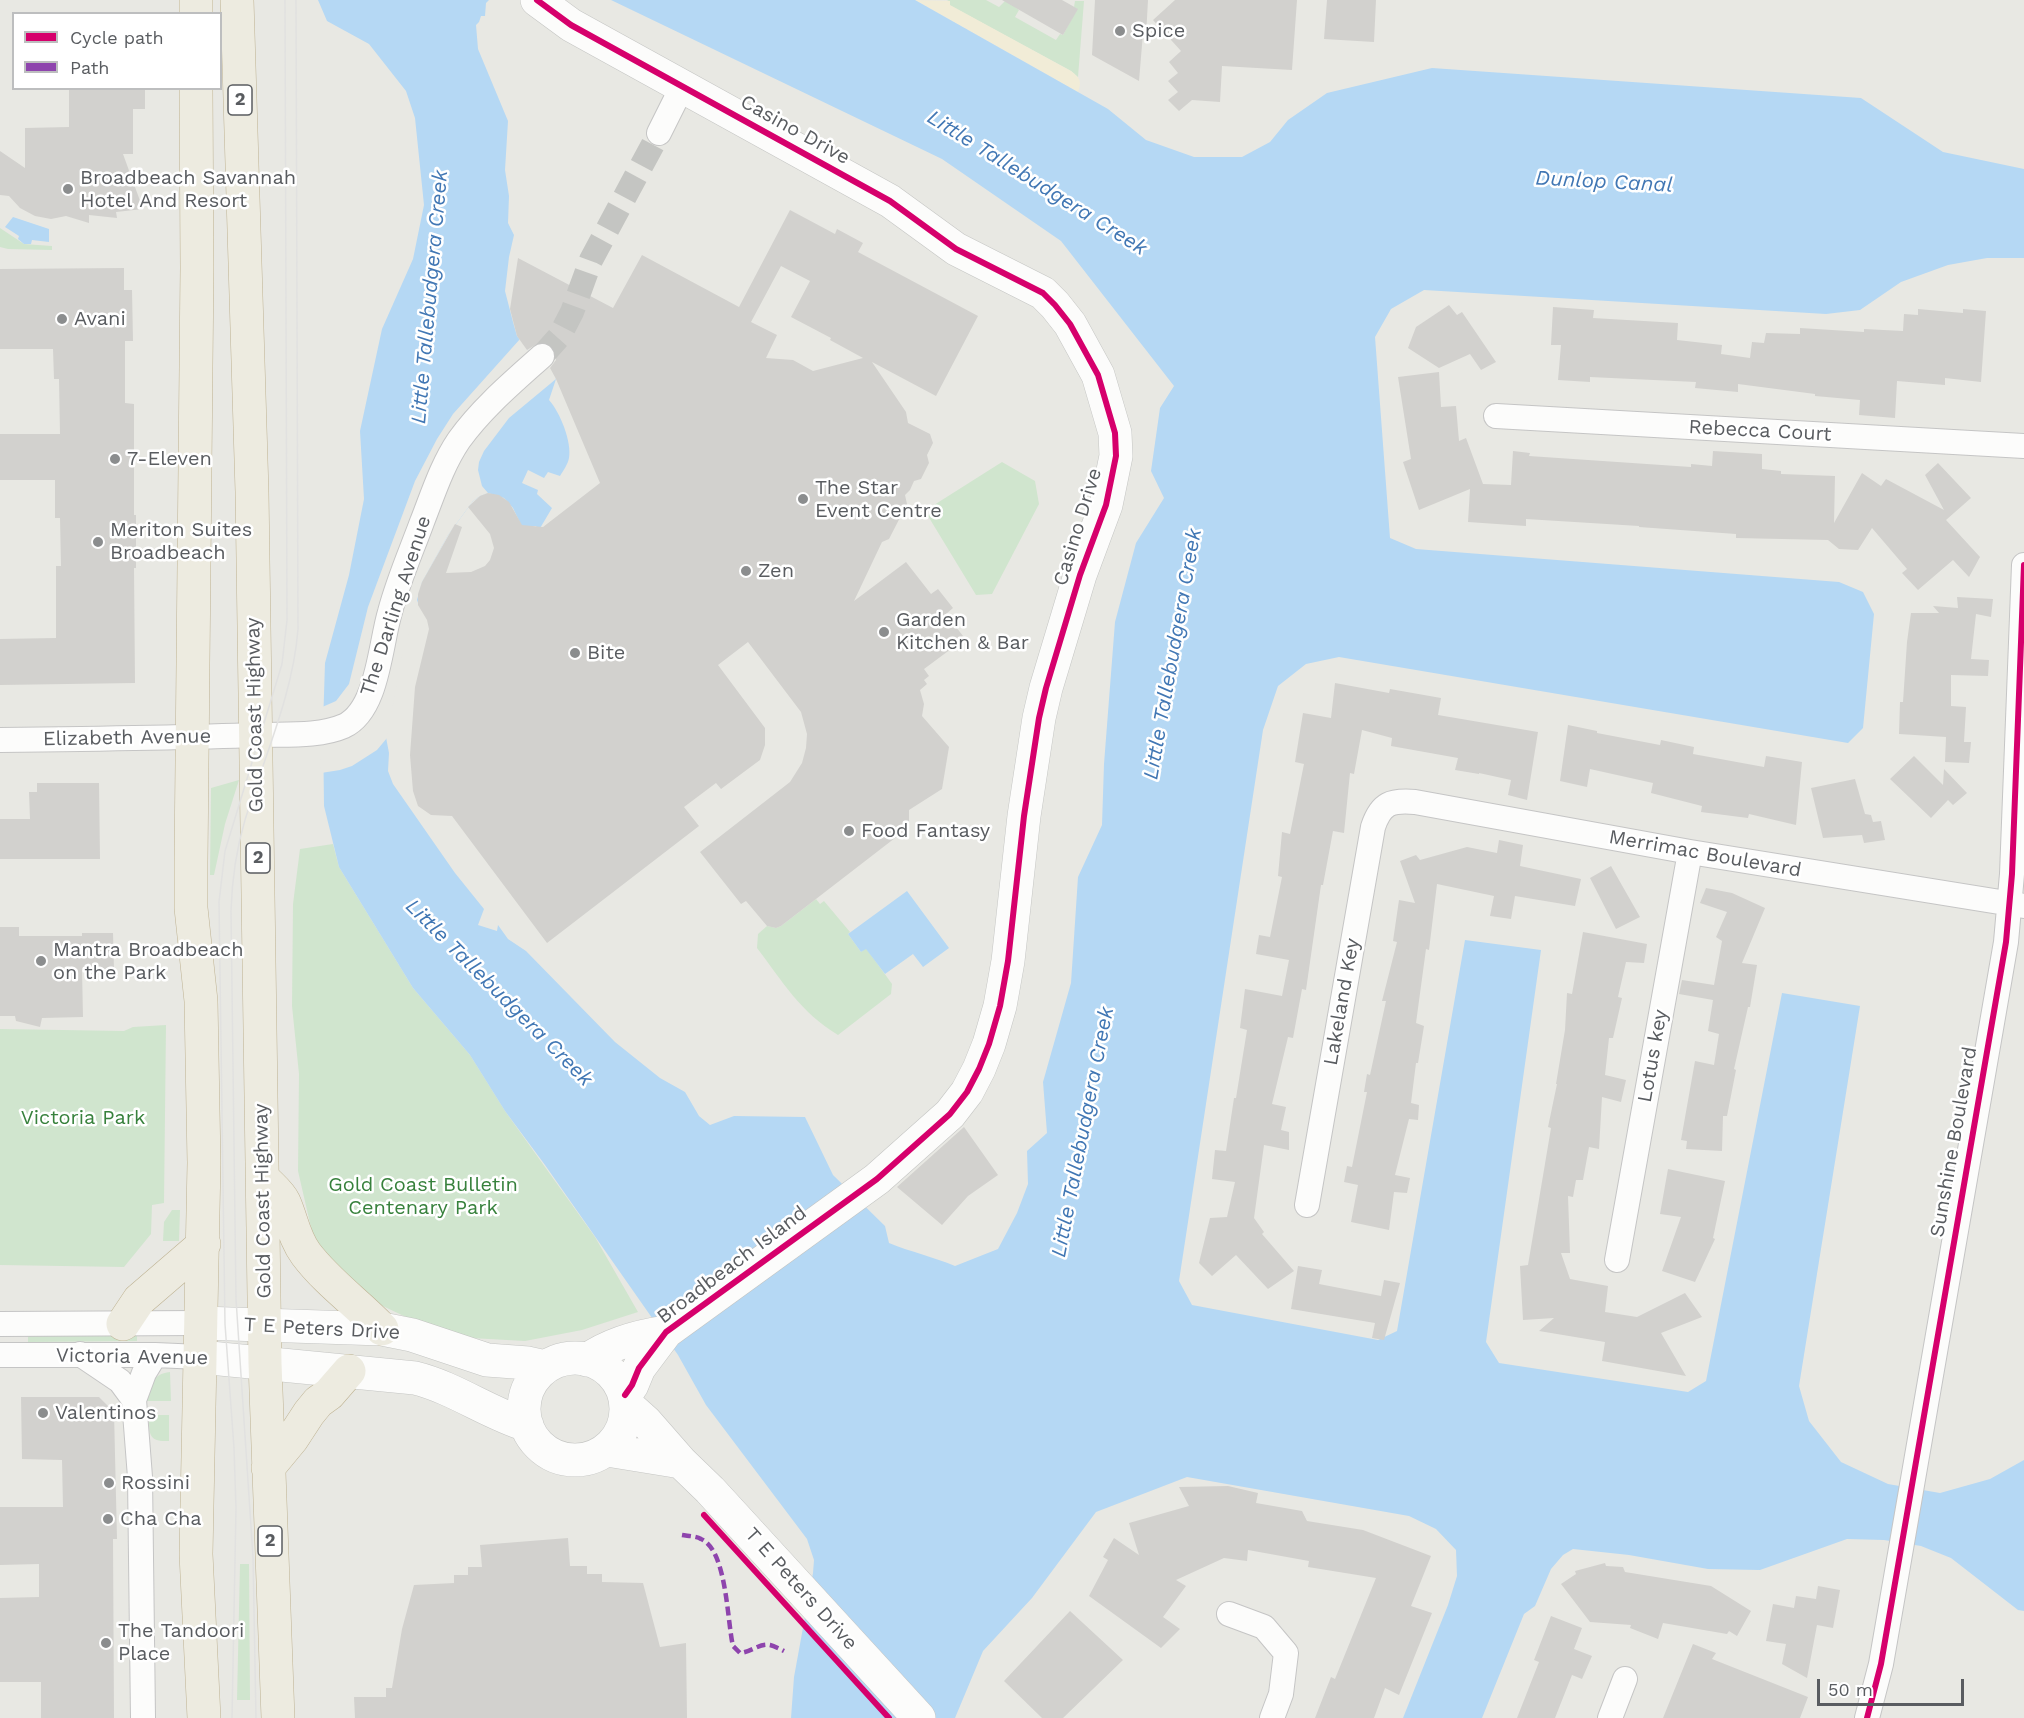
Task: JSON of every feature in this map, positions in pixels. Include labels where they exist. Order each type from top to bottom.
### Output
[{"type":"highway","name":"Gold Coast Highway","points":[[237,0],[252,504],[267,1468],[278,1718]]},
{"type":"highway","points":[[196,90],[197,268],[191,887],[201,1001],[204,1244],[196,1554],[204,1718]]},
{"type":"highway","points":[[263,1178],[283,1200],[290,1222],[304,1251],[343,1295],[362,1308],[382,1329]]},
{"type":"highway","points":[[123,1324],[139,1300],[204,1244]]},
{"type":"highway","points":[[267,1468],[292,1439],[318,1402],[329,1394],[349,1371]]},
{"type":"street","name":"Casino Drive","points":[[537,0],[571,25],[890,201],[956,249],[1043,294],[1056,305],[1070,324],[1098,375],[1115,433],[1116,456],[1108,496],[1080,575],[1039,718],[1024,816],[1008,961],[1000,1006],[989,1044],[967,1092],[950,1114],[877,1179]]},
{"type":"street","points":[[659,133],[682,87]]},
{"type":"street","name":"The Darling Avenue","points":[[255,735],[320,732],[346,725],[362,709],[370,695],[390,612],[441,474],[459,441],[482,411],[542,356]]},
{"type":"street","name":"Rebecca Court","points":[[1496,416],[2024,446]]},
{"type":"street","name":"Sunshine Boulevard","points":[[1872,1717],[2006,942],[2017,905],[2024,565]]},
{"type":"street","name":"Elizabeth Avenue","points":[[0,740],[255,735]]},
{"type":"street","name":"Merrimac Boulevard","points":[[1387,804],[1401,801],[1415,802],[1690,852],[2017,905]]},
{"type":"street","name":"Lakeland Key","points":[[1307,1205],[1373,827],[1377,814],[1387,804]]},
{"type":"street","name":"Lotus key","points":[[1617,1260],[1690,852]]},
{"type":"street","name":"Broadbeach Island","points":[[626,1400],[639,1368],[666,1332],[877,1179]]},
{"type":"street","name":"T E Peters Drive","points":[[201,1323],[382,1329],[412,1335],[488,1360],[528,1362],[546,1367]]},
{"type":"street","name":"Victoria Avenue","points":[[0,1324],[201,1323]]},
{"type":"street","name":"Broadbeach Island","points":[[587,1360],[603,1348],[642,1335],[666,1332]]},
{"type":"street","points":[[80,1354],[120,1381],[134,1400]]},
{"type":"street","name":"Victoria Avenue","points":[[0,1355],[156,1355],[265,1363]]},
{"type":"street","points":[[142,1718],[140,1478],[134,1400],[144,1373],[156,1355]]},
{"type":"street","points":[[573,1358],[587,1360],[611,1372],[619,1383],[626,1400],[625,1422],[618,1437],[607,1450],[591,1458],[574,1460],[557,1457],[544,1450],[533,1439],[526,1425],[524,1409],[527,1393],[535,1378],[546,1367],[573,1358]]},
{"type":"street","name":"T E Peters Drive","points":[[265,1363],[399,1376],[431,1382],[508,1419],[526,1425]]},
{"type":"street","name":"T E Peters Drive","points":[[626,1400],[919,1718]]},
{"type":"street","points":[[607,1450],[681,1462]]},
{"type":"street","points":[[1229,1614],[1264,1627],[1286,1653],[1281,1694],[1272,1718]]},
{"type":"street","points":[[1610,1718],[1625,1679]]},
{"type":"green space","points":[[947,0],[986,0],[999,7],[1006,0],[1019,10],[1015,17],[1056,40],[1060,34],[1063,35],[1077,9],[1074,7],[1075,1],[1084,1],[1078,77],[1071,71],[949,5],[950,2]]},
{"type":"green space","points":[[0,228],[24,244],[52,246],[52,250],[0,247]]},
{"type":"green space","points":[[1002,462],[1035,481],[1039,504],[992,594],[976,595],[928,516],[934,505]]},
{"type":"green space","points":[[239,780],[225,824],[214,875],[210,875],[211,788]]},
{"type":"green space","name":"Gold Coast Bulletin Centenary Park","points":[[333,844],[339,867],[413,988],[470,1055],[505,1111],[595,1237],[638,1312],[582,1330],[525,1341],[471,1338],[406,1317],[351,1291],[318,1258],[298,1171],[299,1074],[292,1006],[293,904],[300,849]]},
{"type":"green space","points":[[816,899],[820,904],[824,901],[850,932],[848,934],[861,952],[866,948],[892,984],[891,994],[838,1035],[803,1006],[757,948],[758,934],[767,926],[776,928],[781,926]]},
{"type":"green space","name":"Victoria Park","points":[[166,1025],[164,1203],[152,1205],[151,1234],[124,1267],[0,1265],[0,1029],[124,1031],[133,1027]]},
{"type":"green space","points":[[172,1210],[180,1210],[179,1241],[163,1241],[164,1222]]},
{"type":"green space","points":[[137,1333],[137,1341],[28,1342],[28,1335]]},
{"type":"green space","points":[[170,1372],[171,1401],[146,1401],[153,1381],[159,1375]]},
{"type":"green space","points":[[149,1415],[169,1415],[169,1441],[153,1438],[149,1427]]},
{"type":"green space","points":[[240,1564],[249,1564],[250,1700],[237,1700]]},
{"type":"sand","points":[[915,0],[950,1],[950,5],[1071,71],[1079,80],[1078,92]]},
{"type":"water","points":[[318,0],[489,0],[486,3],[485,16],[481,16],[476,25],[478,49],[508,121],[505,170],[509,196],[508,223],[514,235],[505,291],[517,336],[556,379],[549,400],[557,412],[569,444],[568,463],[560,476],[548,472],[544,478],[528,470],[522,483],[538,490],[537,494],[552,508],[539,530],[536,526],[528,530],[523,529],[513,508],[504,498],[488,493],[480,496],[473,501],[448,535],[422,582],[418,594],[418,605],[403,641],[385,732],[389,753],[388,771],[393,784],[455,873],[484,909],[478,925],[497,931],[498,925],[508,939],[526,951],[615,1042],[660,1078],[685,1092],[699,1116],[710,1125],[734,1116],[805,1117],[833,1175],[885,1226],[889,1243],[955,1266],[998,1249],[1017,1213],[1028,1184],[1027,1151],[1047,1133],[1043,1082],[1071,983],[1078,877],[1102,825],[1104,764],[1115,622],[1136,543],[1164,498],[1151,471],[1160,408],[1174,386],[1061,241],[942,159],[611,0],[915,0],[1108,109],[1146,140],[1194,157],[1242,157],[1270,142],[1288,120],[1327,93],[1432,68],[1861,98],[1943,152],[2024,169],[2024,258],[1987,258],[1948,265],[1901,282],[1860,310],[1826,314],[1424,290],[1391,309],[1375,337],[1390,538],[1416,549],[1839,582],[1863,592],[1874,614],[1863,728],[1848,743],[1339,657],[1306,664],[1278,686],[1263,730],[1179,1281],[1192,1305],[1378,1340],[1397,1331],[1465,940],[1541,950],[1486,1342],[1499,1363],[1688,1392],[1706,1381],[1782,993],[1860,1006],[1799,1386],[1809,1421],[1841,1462],[1888,1484],[1940,1493],[1990,1479],[2024,1460],[2024,1611],[2018,1610],[1951,1558],[1921,1546],[1884,1540],[1847,1539],[1760,1570],[1708,1569],[1629,1555],[1573,1549],[1563,1555],[1551,1569],[1535,1606],[1524,1614],[1482,1718],[1403,1718],[1448,1605],[1457,1576],[1456,1550],[1436,1529],[1409,1516],[1187,1477],[1096,1512],[1032,1598],[983,1651],[955,1718],[791,1718],[794,1677],[813,1573],[814,1560],[807,1539],[706,1405],[678,1355],[505,1111],[470,1055],[413,988],[339,867],[324,806],[325,663],[349,575],[364,499],[360,431],[382,329],[413,259],[424,205],[415,118],[406,91],[369,44],[327,21]]},
{"type":"water","points":[[13,217],[49,229],[49,242],[32,240],[31,244],[24,244],[18,239],[19,236],[5,227]]},
{"type":"water","points":[[907,891],[949,948],[923,967],[913,954],[885,974],[866,949],[861,952],[848,934]]},
{"type":"pier","points":[[520,339],[531,354],[539,352],[556,379],[509,418],[484,451],[478,470],[482,486],[488,493],[473,501],[448,535],[422,582],[417,600],[420,608],[414,618],[400,664],[387,738],[377,750],[352,766],[321,773],[320,708],[336,701],[349,684],[368,607],[415,481],[453,414]]},
{"type":"building","points":[[1002,0],[1062,0],[1078,9],[1063,35]]},
{"type":"building","name":"Spice","points":[[1095,0],[1148,0],[1146,36],[1143,33],[1139,81],[1092,55]]},
{"type":"building","points":[[1175,0],[1297,0],[1292,70],[1222,66],[1220,102],[1192,100],[1179,111],[1168,100],[1178,92],[1168,81],[1178,73],[1169,62],[1181,51],[1153,20]]},
{"type":"building","points":[[1327,0],[1376,0],[1374,42],[1324,39]]},
{"type":"building","points":[[69,90],[145,90],[145,109],[133,109],[133,154],[123,154],[143,209],[116,212],[117,218],[89,215],[89,223],[66,216],[51,219],[35,216],[20,208],[9,196],[0,195],[0,151],[25,168],[25,128],[69,127]]},
{"type":"building","points":[[790,210],[835,234],[837,229],[863,243],[858,252],[978,316],[936,396],[872,362],[906,412],[908,423],[930,434],[933,443],[927,455],[929,463],[921,479],[914,481],[905,495],[907,504],[889,539],[882,542],[854,601],[906,562],[931,594],[938,589],[953,608],[946,614],[963,636],[949,647],[951,649],[924,669],[929,676],[924,680],[927,684],[920,690],[924,704],[922,716],[949,747],[942,789],[909,810],[909,824],[902,835],[895,838],[781,926],[776,928],[767,926],[746,901],[741,904],[700,852],[790,782],[802,763],[806,748],[807,734],[801,712],[748,642],[718,665],[765,728],[765,745],[760,760],[721,789],[716,783],[684,807],[699,826],[547,943],[452,816],[431,815],[418,806],[413,791],[410,755],[415,687],[429,629],[427,620],[418,605],[418,594],[422,582],[455,524],[462,527],[446,573],[471,572],[485,566],[494,548],[490,534],[468,507],[480,496],[488,493],[499,495],[509,502],[522,525],[543,527],[600,483],[550,368],[556,360],[553,347],[540,342],[527,350],[517,336],[510,309],[518,258],[613,308],[642,255],[739,307]],"holes":[[[781,266],[810,281],[791,317],[863,358],[813,371],[793,360],[766,358],[777,335],[751,322]]]},
{"type":"building","name":"Meriton Suites Broadbeach","points":[[124,268],[124,290],[132,290],[133,341],[125,341],[125,403],[134,404],[135,683],[0,685],[0,639],[56,638],[56,566],[61,566],[60,518],[55,518],[55,480],[0,480],[0,434],[60,434],[59,379],[54,379],[53,349],[0,349],[0,269]]},
{"type":"building","points":[[1449,305],[1457,315],[1462,312],[1496,362],[1481,370],[1470,354],[1439,368],[1408,348],[1416,327]]},
{"type":"building","points":[[1553,307],[1594,310],[1593,318],[1678,323],[1677,340],[1722,345],[1721,354],[1750,358],[1752,342],[1764,343],[1766,333],[1800,334],[1800,328],[1864,332],[1864,329],[1903,331],[1904,314],[1918,315],[1918,309],[1963,313],[1963,309],[1986,311],[1981,382],[1945,378],[1945,385],[1897,381],[1895,418],[1859,415],[1860,400],[1815,396],[1815,394],[1738,384],[1738,392],[1695,388],[1696,382],[1590,377],[1590,382],[1558,380],[1561,345],[1551,345]]},
{"type":"building","points":[[1439,372],[1441,407],[1456,406],[1459,441],[1466,438],[1483,484],[1511,485],[1513,451],[1530,453],[1529,456],[1691,467],[1691,464],[1712,466],[1713,451],[1762,454],[1762,469],[1781,471],[1781,474],[1835,476],[1834,523],[1862,473],[1881,486],[1886,479],[1944,510],[1925,475],[1938,463],[1971,498],[1946,520],[1980,557],[1969,577],[1953,560],[1918,590],[1902,573],[1907,569],[1872,528],[1858,550],[1839,549],[1828,540],[1736,538],[1736,534],[1639,526],[1526,519],[1526,526],[1468,522],[1470,489],[1419,510],[1403,462],[1411,459],[1398,377]]},
{"type":"building","points":[[1957,597],[1993,599],[1991,617],[1976,614],[1971,659],[1989,660],[1988,676],[1951,675],[1951,706],[1966,707],[1964,742],[1971,742],[1969,763],[1945,762],[1946,737],[1899,734],[1900,702],[1903,702],[1911,613],[1939,613],[1933,606],[1958,608]]},
{"type":"building","points":[[1335,683],[1389,693],[1390,689],[1441,698],[1438,715],[1538,732],[1527,800],[1508,795],[1511,780],[1455,770],[1458,758],[1391,746],[1392,738],[1362,730],[1354,774],[1350,773],[1344,833],[1333,831],[1323,885],[1321,885],[1306,990],[1302,989],[1293,1038],[1288,1037],[1272,1104],[1286,1107],[1281,1130],[1289,1132],[1289,1150],[1264,1145],[1254,1218],[1264,1232],[1262,1234],[1294,1271],[1268,1289],[1236,1255],[1212,1276],[1199,1263],[1210,1218],[1227,1217],[1235,1182],[1212,1179],[1215,1150],[1226,1151],[1234,1098],[1236,1098],[1247,1030],[1240,1028],[1245,989],[1282,996],[1289,960],[1256,954],[1259,935],[1270,937],[1282,877],[1278,876],[1282,832],[1290,834],[1304,764],[1295,762],[1303,713],[1331,718]]},
{"type":"building","points":[[1568,725],[1660,745],[1661,740],[1694,747],[1693,754],[1764,767],[1766,756],[1802,762],[1796,825],[1749,814],[1748,818],[1701,812],[1702,806],[1651,793],[1653,783],[1590,769],[1587,787],[1560,781]]},
{"type":"building","points":[[1914,756],[1943,785],[1944,769],[1967,793],[1953,805],[1948,800],[1931,818],[1890,779]]},
{"type":"building","points":[[1855,779],[1865,814],[1871,815],[1873,822],[1881,821],[1885,840],[1864,843],[1862,835],[1823,838],[1811,788]]},
{"type":"building","points":[[37,783],[99,783],[100,859],[0,859],[0,819],[30,819],[29,792],[37,792]]},
{"type":"building","points":[[1499,840],[1523,845],[1520,866],[1581,879],[1575,906],[1515,896],[1511,919],[1490,916],[1494,896],[1437,884],[1429,950],[1426,949],[1416,1023],[1424,1026],[1411,1103],[1419,1105],[1418,1120],[1409,1119],[1395,1175],[1410,1178],[1407,1193],[1394,1192],[1389,1230],[1351,1222],[1358,1185],[1344,1182],[1347,1166],[1352,1167],[1367,1092],[1364,1092],[1367,1074],[1370,1075],[1386,1001],[1382,1001],[1397,942],[1393,941],[1399,900],[1415,903],[1400,861],[1416,855],[1420,860],[1467,847],[1497,853]]},
{"type":"building","points":[[1611,866],[1640,917],[1616,929],[1590,878]]},
{"type":"building","points":[[1706,888],[1732,893],[1765,908],[1742,963],[1757,965],[1750,1007],[1748,1007],[1734,1069],[1736,1070],[1727,1116],[1723,1116],[1722,1151],[1686,1149],[1687,1141],[1681,1140],[1695,1061],[1714,1065],[1719,1034],[1708,1031],[1713,1000],[1679,994],[1682,980],[1714,985],[1722,941],[1716,937],[1727,912],[1700,903]]},
{"type":"building","points":[[0,927],[19,927],[19,936],[82,936],[82,933],[113,933],[114,970],[82,970],[83,1017],[42,1018],[40,1027],[16,1021],[15,1016],[0,1016]]},
{"type":"building","points":[[1583,932],[1647,944],[1644,963],[1626,962],[1618,997],[1622,998],[1613,1038],[1609,1038],[1605,1075],[1626,1080],[1621,1102],[1602,1097],[1599,1149],[1589,1147],[1583,1180],[1576,1180],[1573,1197],[1568,1196],[1570,1253],[1561,1253],[1570,1279],[1608,1286],[1605,1312],[1637,1317],[1685,1293],[1702,1317],[1661,1333],[1686,1376],[1602,1361],[1605,1342],[1539,1331],[1554,1318],[1523,1320],[1520,1266],[1528,1265],[1551,1128],[1548,1127],[1565,1030],[1567,993],[1572,994]]},
{"type":"building","points":[[964,1127],[998,1175],[968,1196],[942,1225],[897,1187]]},
{"type":"building","points":[[1668,1169],[1725,1181],[1713,1238],[1715,1239],[1695,1282],[1662,1271],[1681,1217],[1660,1214]]},
{"type":"building","points":[[1298,1266],[1322,1270],[1319,1284],[1381,1296],[1384,1280],[1400,1283],[1384,1340],[1372,1338],[1375,1323],[1291,1309]]},
{"type":"building","points":[[21,1397],[99,1397],[114,1412],[117,1539],[113,1539],[114,1718],[41,1718],[41,1682],[0,1682],[0,1598],[39,1597],[39,1564],[0,1565],[0,1507],[63,1507],[62,1460],[22,1459]]},
{"type":"building","points":[[1228,1486],[1258,1493],[1256,1503],[1302,1511],[1307,1521],[1363,1530],[1431,1556],[1411,1606],[1432,1613],[1399,1695],[1385,1688],[1374,1718],[1315,1718],[1331,1677],[1335,1679],[1376,1578],[1308,1567],[1309,1561],[1248,1550],[1247,1561],[1224,1558],[1176,1580],[1186,1586],[1163,1617],[1180,1629],[1161,1648],[1089,1596],[1108,1560],[1103,1557],[1114,1538],[1139,1555],[1129,1523],[1189,1506],[1179,1487]]},
{"type":"building","points":[[568,1538],[570,1566],[587,1566],[587,1574],[602,1574],[602,1582],[643,1583],[660,1647],[686,1643],[687,1718],[355,1718],[354,1697],[386,1697],[386,1688],[392,1688],[402,1629],[414,1585],[454,1583],[454,1575],[468,1575],[468,1567],[482,1567],[480,1545]]},
{"type":"building","points":[[1605,1563],[1606,1566],[1623,1567],[1625,1572],[1711,1586],[1751,1611],[1737,1636],[1729,1631],[1727,1634],[1663,1623],[1658,1639],[1630,1628],[1631,1625],[1590,1622],[1561,1584],[1576,1574],[1575,1571]]},
{"type":"building","points":[[1818,1586],[1840,1590],[1833,1628],[1817,1625],[1807,1678],[1782,1664],[1786,1644],[1766,1641],[1773,1604],[1794,1608],[1796,1596],[1816,1599]]},
{"type":"building","points":[[1070,1611],[1123,1660],[1063,1718],[1042,1718],[1004,1681]]},
{"type":"building","points":[[1551,1616],[1582,1628],[1574,1649],[1592,1656],[1582,1679],[1572,1675],[1555,1718],[1517,1718],[1539,1662],[1534,1660]]},
{"type":"building","points":[[1693,1644],[1716,1653],[1712,1659],[1808,1697],[1800,1718],[1663,1718]]},
{"type":"tunnel","points":[[542,356],[559,337],[572,312],[591,260],[659,133]]},
{"type":"tram line","points":[[232,1718],[236,1508],[225,1324],[219,902],[225,851],[282,664],[287,620],[285,0]]},
{"type":"tram line","points":[[256,1718],[253,1557],[236,1299],[231,911],[233,876],[239,843],[284,702],[298,629],[296,0]]},
{"type":"marked path","points":[[682,1535],[701,1539],[710,1546],[716,1557],[721,1571],[733,1646],[740,1653],[766,1645],[772,1645],[784,1651]]},
{"type":"cycle path","points":[[537,0],[571,25],[890,201],[956,249],[1043,293],[1070,324],[1098,375],[1115,433],[1116,456],[1106,505],[1080,575],[1039,718],[1024,816],[1008,961],[1000,1006],[979,1069],[967,1092],[950,1114],[877,1179],[666,1332],[639,1368],[625,1395]]},
{"type":"cycle path","points":[[1867,1718],[1881,1664],[2006,942],[2012,874],[2024,565]]},
{"type":"cycle path","points":[[704,1515],[889,1718]]},
{"type":"place","name":"Spice","points":[[1120,31]]},
{"type":"place","name":"Broadbeach Savannah Hotel And Resort","points":[[68,189]]},
{"type":"place","name":"Avani","points":[[62,319]]},
{"type":"place","name":"7-Eleven","points":[[115,459]]},
{"type":"place","name":"The Star Event Centre","points":[[803,499]]},
{"type":"place","name":"Meriton Suites Broadbeach","points":[[98,542]]},
{"type":"place","name":"Zen","points":[[746,571]]},
{"type":"place","name":"Garden Kitchen & Bar","points":[[884,632]]},
{"type":"place","name":"Bite","points":[[575,653]]},
{"type":"place","name":"Food Fantasy","points":[[849,831]]},
{"type":"place","name":"Mantra Broadbeach on the Park","points":[[41,961]]},
{"type":"place","name":"Valentinos","points":[[43,1413]]},
{"type":"place","name":"Rossini","points":[[109,1483]]},
{"type":"place","name":"Cha Cha","points":[[108,1519]]},
{"type":"place","name":"The Tandoori Place","points":[[106,1643]]},
{"type":"water label","name":"Dunlop Canal","points":[[1604,182]]},
{"type":"water label","name":"Little Tallebudgera Creek","points":[[1037,183]]},
{"type":"water label","name":"Little Tallebudgera Creek","points":[[430,297]]},
{"type":"water label","name":"Little Tallebudgera Creek","points":[[1173,654]]},
{"type":"water label","name":"Little Tallebudgera Creek","points":[[499,993]]},
{"type":"water label","name":"Little Tallebudgera Creek","points":[[1083,1132]]}]
